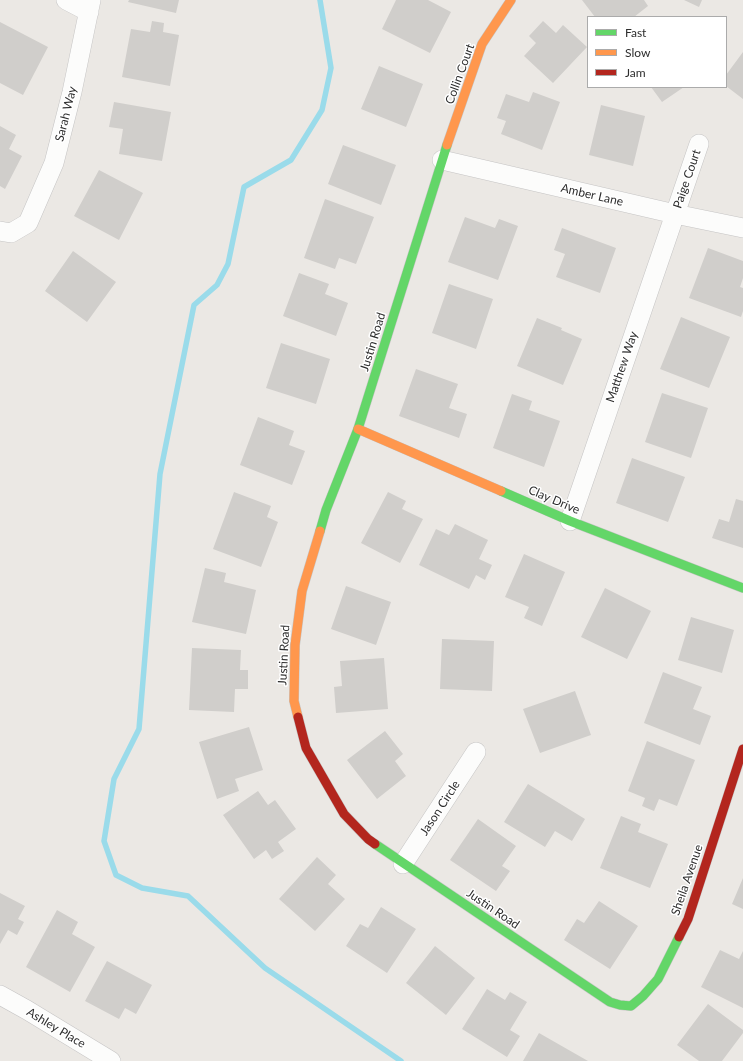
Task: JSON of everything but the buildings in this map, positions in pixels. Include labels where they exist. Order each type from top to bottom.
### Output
[{"type":"street","points":[[66,0],[90,6]]},
{"type":"street","name":"Collin Court","points":[[442,160],[482,44],[511,0]]},
{"type":"street","name":"Sarah Way","points":[[0,231],[11,233],[28,223],[54,162],[72,92],[90,6]]},
{"type":"street","name":"Paige Court","points":[[675,214],[699,144]]},
{"type":"street","name":"Amber Lane","points":[[442,160],[675,214],[743,228]]},
{"type":"street","name":"Justin Road","points":[[442,160],[358,429],[326,510],[302,591],[295,644],[294,701],[306,748],[344,814],[368,839],[610,1002],[631,1006]]},
{"type":"street","name":"Matthew Way","points":[[570,521],[675,214]]},
{"type":"street","name":"Clay Drive","points":[[358,429],[570,521],[743,588]]},
{"type":"street","name":"Sheila Avenue","points":[[631,1006],[643,996],[658,979],[688,919],[743,749]]},
{"type":"street","name":"Jason Circle","points":[[403,864],[476,752]]},
{"type":"street","name":"Ashley Place","points":[[0,995],[111,1061]]},
{"type":"waterway","points":[[320,0],[331,68],[322,110],[291,160],[244,187],[228,264],[217,285],[194,305],[160,474],[139,729],[114,779],[104,841],[116,875],[142,888],[188,896],[265,968],[401,1061]]},
{"type":"traffic: fast","points":[[320,531],[326,510],[358,429],[447,145]]},
{"type":"traffic: fast","points":[[501,491],[570,521],[743,588]]},
{"type":"traffic: fast","points":[[375,844],[610,1002],[631,1006],[643,996],[658,979],[679,937]]},
{"type":"traffic: slow","points":[[447,145],[482,44],[511,0]]},
{"type":"traffic: slow","points":[[358,429],[501,491]]},
{"type":"traffic: slow","points":[[298,717],[294,701],[295,645],[302,591],[320,531]]},
{"type":"traffic: jam","points":[[298,717],[306,748],[344,814],[368,839],[375,844]]},
{"type":"traffic: jam","points":[[679,937],[688,919],[743,749]]}]
